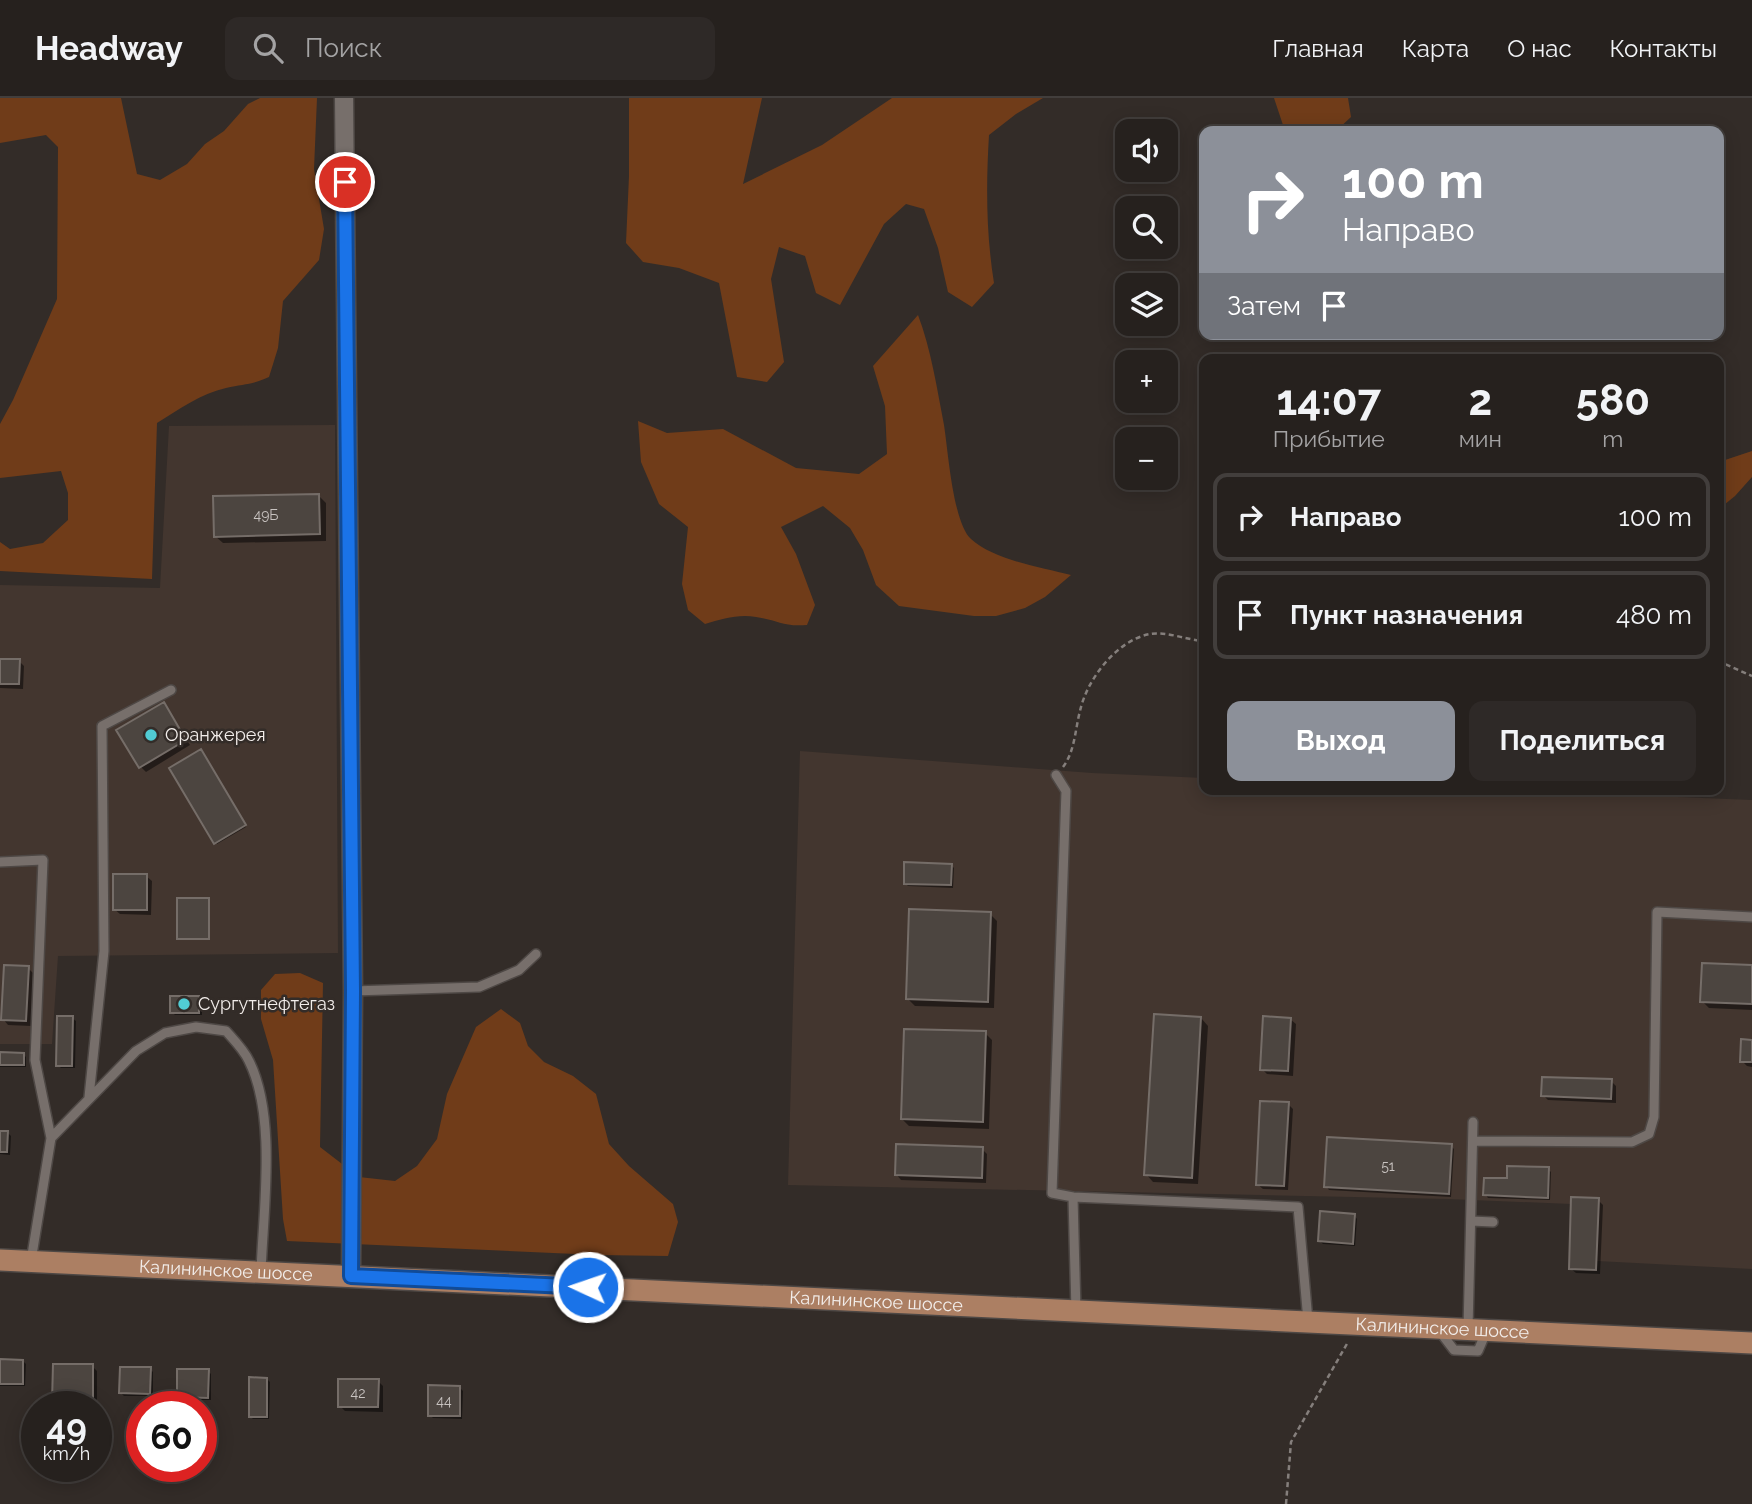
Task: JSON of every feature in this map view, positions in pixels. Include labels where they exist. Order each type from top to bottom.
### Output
[{"type":"main road","name":"Калининское шоссе","points":[[0,1260],[1752,1343]]},
{"type":"street","points":[[344,98],[353,991],[351,1276]]},
{"type":"lane","points":[[89,1097],[104,951],[102,726],[171,690]]},
{"type":"lane","points":[[1056,775],[1066,792],[1052,1194],[1298,1207],[1308,1322]]},
{"type":"lane","points":[[0,862],[43,860],[35,1060],[51,1138],[31,1261]]},
{"type":"lane","points":[[1473,1141],[1632,1142],[1649,1134],[1654,1117],[1657,912],[1752,918]]},
{"type":"lane","points":[[353,991],[479,987],[519,970],[536,954]]},
{"type":"lane","points":[[51,1138],[136,1051],[165,1033],[197,1027],[226,1031],[249,1061],[260,1096],[266,1137],[261,1272]]},
{"type":"lane","points":[[1473,1122],[1471,1221],[1478,1330]]},
{"type":"lane","points":[[1073,1197],[1076,1311]]},
{"type":"lane","points":[[1471,1221],[1493,1222]]},
{"type":"path","points":[[1056,775],[1071,757],[1080,707],[1102,663],[1125,643],[1152,633],[1199,640]]},
{"type":"path","points":[[1724,664],[1752,676]]},
{"type":"path","points":[[1286,1504],[1291,1442],[1358,1324]]},
{"type":"shaded area","points":[[0,98],[121,98],[137,174],[160,180],[187,164],[205,144],[224,131],[248,104],[260,98],[317,98],[314,169],[324,229],[319,260],[283,301],[278,348],[269,377],[208,394],[157,423],[152,579],[0,571],[0,542],[10,549],[43,543],[68,520],[68,493],[61,471],[0,478],[0,424],[57,299],[58,147],[46,135],[0,143]]},
{"type":"shaded area","points":[[629,98],[762,98],[743,184],[822,145],[892,98],[1043,98],[989,135],[987,209],[994,283],[972,307],[948,292],[938,248],[924,209],[906,204],[884,224],[840,305],[816,293],[805,256],[779,247],[771,279],[784,362],[767,382],[737,377],[719,283],[679,268],[643,262],[626,243]]},
{"type":"shaded area","points":[[1274,98],[1348,98],[1351,117],[1341,126],[1283,126]]},
{"type":"shaded area","points":[[918,315],[927,341],[956,502],[965,531],[971,539],[992,552],[1018,562],[1071,575],[1045,597],[1025,608],[996,616],[974,616],[899,606],[876,585],[863,550],[850,528],[823,506],[781,527],[796,554],[815,605],[807,625],[792,625],[749,616],[705,624],[688,610],[682,584],[688,527],[659,504],[641,462],[638,421],[667,433],[723,429],[796,468],[859,474],[887,454],[885,406],[873,366]]},
{"type":"shaded area","points":[[335,425],[338,953],[58,956],[52,1044],[0,1044],[0,585],[160,588],[169,426]]},
{"type":"shaded area","points":[[1752,451],[1752,477],[1724,505],[1724,460]]},
{"type":"shaded area","points":[[800,751],[1092,773],[1199,778],[1199,795],[1629,795],[1752,800],[1752,1269],[1597,1261],[1596,1270],[1569,1269],[1571,1204],[788,1185]]},
{"type":"shaded area","points":[[300,973],[323,983],[320,1147],[359,1177],[395,1181],[417,1166],[437,1139],[447,1094],[476,1027],[501,1009],[520,1023],[528,1046],[544,1062],[573,1076],[596,1094],[609,1144],[629,1166],[673,1204],[678,1222],[668,1256],[287,1241],[283,1219],[273,1060],[261,1019],[261,990],[275,974]]},
{"type":"building","points":[[319,494],[320,534],[214,537],[213,496]]},
{"type":"building","points":[[0,659],[20,659],[19,684],[0,684]]},
{"type":"building","name":"Оранжерея","points":[[164,702],[186,740],[139,768],[116,730]]},
{"type":"building","points":[[201,749],[246,825],[214,844],[169,768]]},
{"type":"building","points":[[904,862],[952,864],[951,885],[904,884]]},
{"type":"building","points":[[113,874],[147,874],[147,910],[113,910]]},
{"type":"building","points":[[177,898],[209,898],[209,939],[177,939]]},
{"type":"building","points":[[909,909],[991,912],[988,1002],[906,999]]},
{"type":"building","points":[[1702,963],[1752,965],[1752,1004],[1700,1002]]},
{"type":"building","points":[[4,965],[29,966],[26,1021],[1,1020]]},
{"type":"building","points":[[170,996],[199,996],[199,1013],[170,1013]]},
{"type":"building","points":[[1154,1014],[1201,1017],[1192,1178],[1144,1175]]},
{"type":"building","points":[[57,1016],[73,1016],[72,1066],[56,1066]]},
{"type":"building","points":[[1263,1016],[1291,1018],[1288,1071],[1260,1070]]},
{"type":"building","points":[[904,1029],[986,1031],[983,1122],[901,1119]]},
{"type":"building","points":[[1741,1039],[1752,1040],[1752,1062],[1740,1062]]},
{"type":"building","points":[[0,1052],[24,1053],[24,1065],[0,1065]]},
{"type":"building","points":[[1542,1077],[1612,1079],[1611,1099],[1541,1096]]},
{"type":"building","points":[[1260,1101],[1289,1102],[1284,1186],[1256,1185]]},
{"type":"building","points":[[0,1131],[8,1131],[7,1152],[0,1152]]},
{"type":"building","points":[[1327,1137],[1452,1144],[1449,1194],[1324,1187]]},
{"type":"building","points":[[896,1144],[983,1147],[982,1178],[895,1175]]},
{"type":"building","points":[[1507,1166],[1549,1167],[1548,1198],[1483,1195],[1484,1178],[1507,1178]]},
{"type":"building","points":[[1571,1197],[1599,1198],[1596,1270],[1569,1269]]},
{"type":"building","points":[[1320,1211],[1355,1214],[1353,1244],[1318,1241]]},
{"type":"building","points":[[0,1359],[23,1360],[23,1384],[0,1384]]},
{"type":"building","points":[[53,1364],[93,1364],[93,1391],[52,1391]]},
{"type":"building","points":[[120,1367],[151,1367],[150,1391],[119,1393]]},
{"type":"building","points":[[177,1369],[209,1369],[208,1391],[177,1391]]},
{"type":"building","points":[[249,1377],[267,1378],[267,1417],[249,1417]]},
{"type":"building","points":[[338,1379],[379,1379],[378,1407],[338,1407]]},
{"type":"building","points":[[428,1385],[460,1386],[460,1416],[428,1416]]},
{"type":"place","name":"Оранжерея","points":[[151,735]]},
{"type":"place","name":"Сургутнефтегаз","points":[[184,1004]]},
{"type":"route","points":[[345,182],[353,991],[351,1276],[588,1287]]}]
